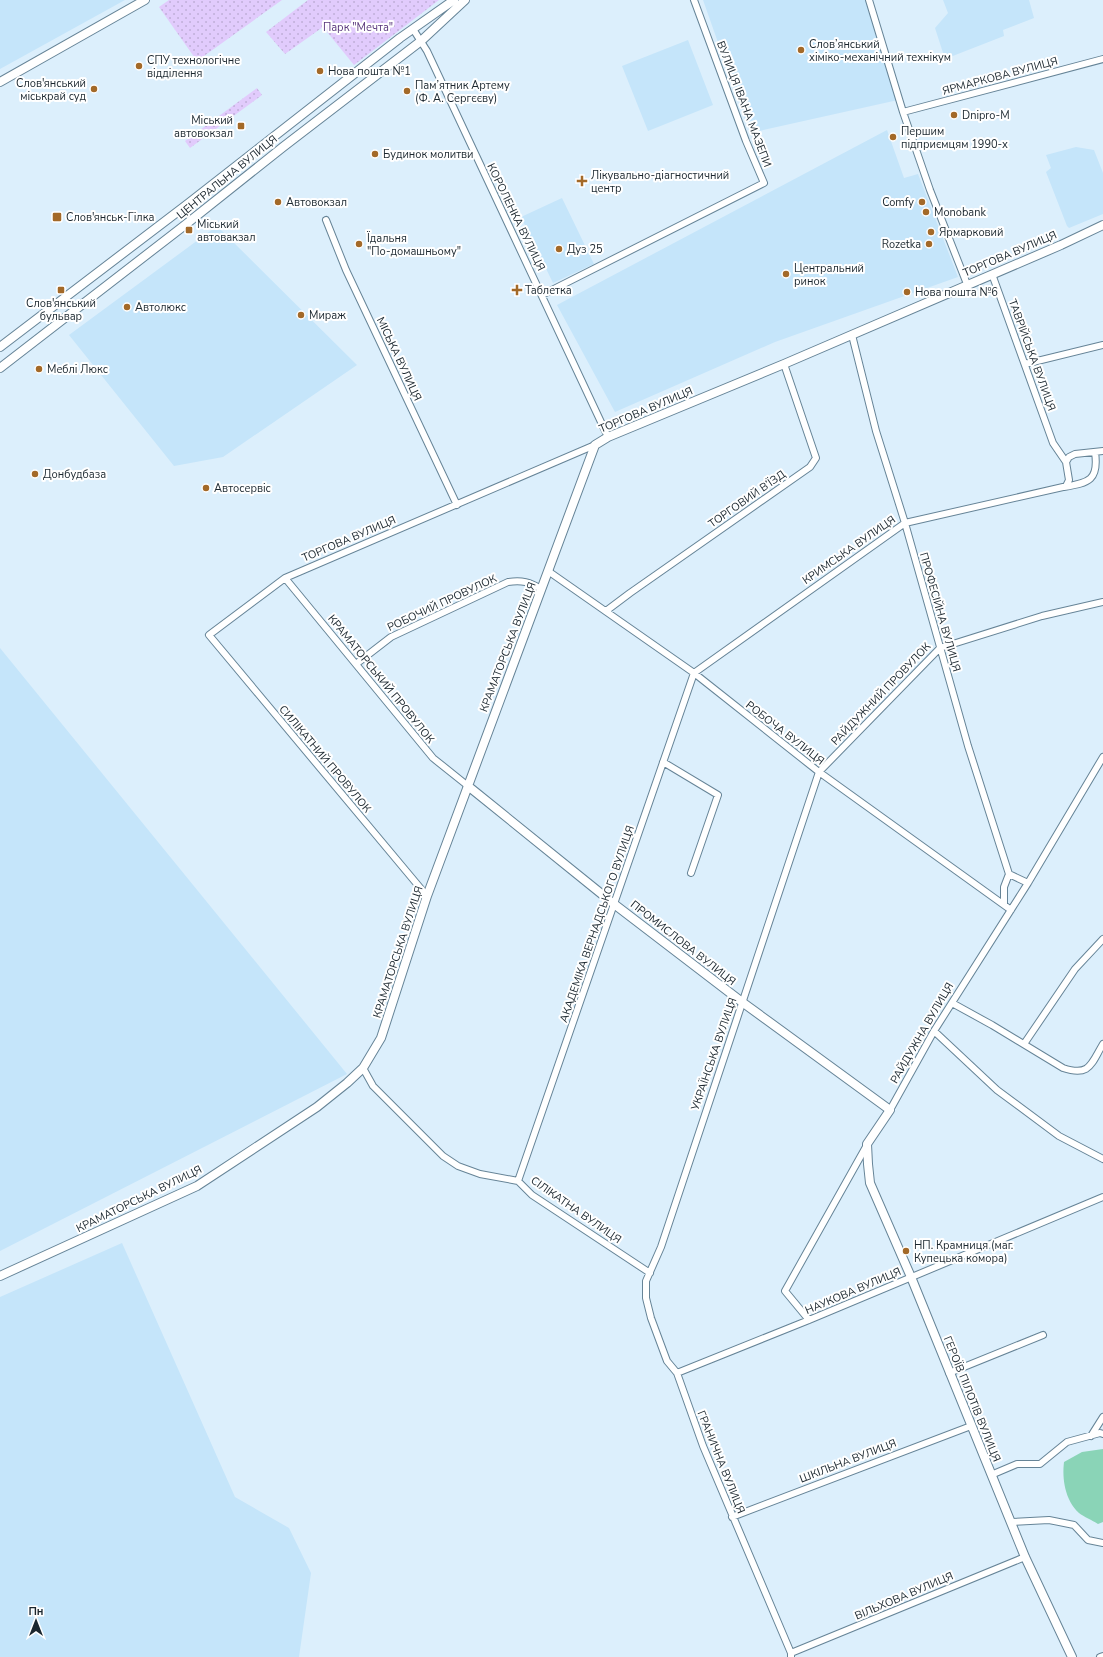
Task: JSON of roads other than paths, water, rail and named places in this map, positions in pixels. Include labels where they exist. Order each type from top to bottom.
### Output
[{"type":"street","points":[[0,82],[145,0]]},
{"type":"street","name":"ЦЕНТРАЛЬНА ВУЛИЦЯ","points":[[0,347],[189,203],[387,48],[454,0]]},
{"type":"street","name":"ЦЕНТРАЛЬНА ВУЛИЦЯ","points":[[0,368],[421,41],[465,0]]},
{"type":"street","name":"ВУЛИЦЯ ІВАНА МАЗЕПИ","points":[[542,295],[764,183],[746,141],[694,0]]},
{"type":"street","points":[[869,0],[903,112],[930,190],[967,284]]},
{"type":"street","name":"КОРОЛЕНКА ВУЛИЦЯ","points":[[413,29],[421,41],[608,437]]},
{"type":"street","name":"ЯРМАРКОВА ВУЛИЦЯ","points":[[903,112],[1103,59]]},
{"type":"street","name":"МІСЬКА ВУЛИЦЯ","points":[[326,220],[346,270],[456,505]]},
{"type":"street","name":"ТОРГОВА ВУЛИЦЯ","points":[[209,635],[286,578],[595,445],[608,437],[852,335],[1103,225]]},
{"type":"street","name":"ТАВРІЙСЬКА ВУЛИЦЯ","points":[[992,274],[1053,443],[1066,462]]},
{"type":"street","name":"ПРОФЕСІЙНА ВУЛИЦЯ","points":[[852,335],[876,431],[905,523],[966,739],[1009,874]]},
{"type":"street","points":[[1024,364],[1103,345]]},
{"type":"street","name":"ТОРГОВИЙ В’ЇЗД","points":[[606,611],[810,467],[816,458],[784,364]]},
{"type":"street","points":[[1053,443],[1063,451],[1075,454],[1103,451]]},
{"type":"street","name":"КРАМАТОРСЬКА ВУЛИЦЯ","points":[[0,1276],[197,1186],[318,1107],[363,1068],[381,1038],[427,896],[595,445]]},
{"type":"street","name":"КРИМСЬКА ВУЛИЦЯ","points":[[694,673],[905,523],[1063,487],[1083,484],[1091,479],[1096,469],[1096,452]]},
{"type":"street","points":[[1063,487],[1068,483],[1070,478],[1066,462],[1069,457],[1075,454]]},
{"type":"street","name":"РОБОЧА ВУЛИЦЯ","points":[[548,571],[694,673],[819,772],[1011,910]]},
{"type":"street","name":"КРАМАТОРСЬКИЙ ПРОВУЛОК","points":[[286,578],[433,758],[468,786]]},
{"type":"street","name":"РОБОЧИЙ ПРОВУЛОК","points":[[356,664],[392,637],[508,582],[520,580],[532,583],[541,589]]},
{"type":"street","name":"РАЙДУЖНИЙ ПРОВУЛОК","points":[[819,772],[940,648],[1042,616],[1103,602]]},
{"type":"street","name":"СИЛІКАТНИЙ ПРОВУЛОК","points":[[209,635],[427,896]]},
{"type":"street","name":"АКАДЕМІКА ВЕРНАДСЬКОГО ВУЛИЦЯ","points":[[518,1181],[694,673]]},
{"type":"street","name":"РАЙДУЖНА ВУЛИЦЯ","points":[[809,1320],[786,1292],[867,1144],[890,1110],[934,1031],[1028,883],[1103,758]]},
{"type":"street","points":[[663,762],[718,795],[691,873]]},
{"type":"street","name":"УКРАЇНСЬКА ВУЛИЦЯ","points":[[650,1273],[661,1248],[819,772]]},
{"type":"street","name":"ПРОМИСЛОВА ВУЛИЦЯ","points":[[468,786],[614,904],[742,1002],[890,1110]]},
{"type":"street","points":[[1004,904],[1004,887],[1009,874],[1028,883]]},
{"type":"street","points":[[1024,1044],[1075,969],[1103,939]]},
{"type":"street","points":[[952,1003],[1063,1068],[1075,1072],[1084,1070],[1090,1066],[1103,1044]]},
{"type":"street","points":[[934,1031],[997,1090],[1059,1136],[1103,1159]]},
{"type":"street","name":"СІЛІКАТНА ВУЛИЦЯ","points":[[363,1068],[373,1086],[443,1156],[458,1166],[480,1174],[518,1181],[532,1195],[650,1273]]},
{"type":"street","name":"ГЕРОЇВ ПІЛОТІВ ВУЛИЦЯ","points":[[867,1144],[870,1183],[911,1277],[1025,1556],[1072,1657]]},
{"type":"street","name":"НАУКОВА ВУЛИЦЯ","points":[[677,1373],[809,1320],[1103,1197]]},
{"type":"street","name":"ГРАНИЧНА ВУЛИЦЯ","points":[[650,1273],[646,1281],[646,1298],[651,1318],[667,1361],[677,1373],[703,1446],[791,1655]]},
{"type":"street","points":[[949,1373],[1043,1335]]},
{"type":"street","points":[[1091,1436],[1103,1417]]},
{"type":"street","name":"ШКІЛЬНА ВУЛИЦЯ","points":[[732,1517],[971,1426]]},
{"type":"street","points":[[991,1475],[1017,1464],[1040,1464],[1067,1442],[1100,1433],[1103,1434]]},
{"type":"street","points":[[1011,1522],[1049,1520],[1074,1525],[1088,1540],[1103,1543]]},
{"type":"street","name":"ВІЛЬХОВА ВУЛИЦЯ","points":[[791,1655],[1025,1556]]},
{"type":"place","name":"Слов’янський хіміко-механічний технікум","points":[[801,50]]},
{"type":"place","name":"СПУ технологічне відділення","points":[[139,66]]},
{"type":"place","name":"Нова пошта №1","points":[[320,71]]},
{"type":"place","name":"Слов'янський міськрай суд","points":[[94,89]]},
{"type":"place","name":"Пам’ятник Артему (Ф. А. Сергєєву)","points":[[407,91]]},
{"type":"place","name":"Dnipro-M","points":[[954,115]]},
{"type":"place","name":"Міський автовокзал","points":[[241,126]]},
{"type":"place","name":"Першим підприємцям 1990-х","points":[[893,137]]},
{"type":"place","name":"Будинок молитви","points":[[375,154]]},
{"type":"place","name":"Лікувально-діагностичний центр","points":[[582,181]]},
{"type":"place","name":"Автовокзал","points":[[278,202]]},
{"type":"place","name":"Comfy","points":[[922,202]]},
{"type":"place","name":"Monobank","points":[[926,212]]},
{"type":"place","name":"Слов'янськ-Гілка","points":[[57,217]]},
{"type":"place","name":"Міський автовакзал","points":[[189,230]]},
{"type":"place","name":"Ярмарковий","points":[[931,232]]},
{"type":"place","name":"Їдальня \"По-домашньому\"","points":[[359,244]]},
{"type":"place","name":"Rozetka","points":[[929,244]]},
{"type":"place","name":"Дуз 25","points":[[559,249]]},
{"type":"place","name":"Центральний ринок","points":[[786,274]]},
{"type":"place","name":"Слов'янський бульвар","points":[[61,290]]},
{"type":"place","name":"Таблетка","points":[[517,290]]},
{"type":"place","name":"Нова пошта №6","points":[[907,292]]},
{"type":"place","name":"Автолюкс","points":[[127,307]]},
{"type":"place","name":"Мираж","points":[[301,315]]},
{"type":"place","name":"Меблі Люкс","points":[[39,369]]},
{"type":"place","name":"Донбудбаза","points":[[35,474]]},
{"type":"place","name":"Автосервіс","points":[[206,488]]},
{"type":"place","name":"НП. Крамниця (маг. Купецька комора)","points":[[906,1251]]},
{"type":"park label","name":"Парк \"Мечта\"","points":[[358,27]]}]
